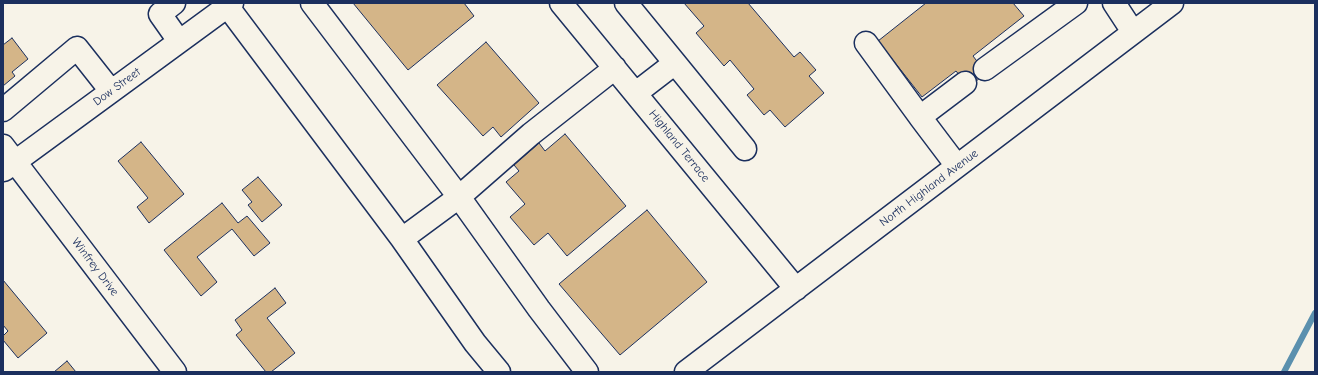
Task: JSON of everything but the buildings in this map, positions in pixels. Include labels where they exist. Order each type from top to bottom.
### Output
[{"type":"street","points":[[174,3],[160,14],[179,41]]},
{"type":"street","points":[[312,3],[459,197],[586,372]]},
{"type":"street","name":"Highland Terrace","points":[[561,3],[796,289]]},
{"type":"street","points":[[626,3],[745,149]]},
{"type":"street","points":[[985,69],[1076,3]]},
{"type":"street","points":[[1114,3],[1133,32]]},
{"type":"street","name":"North Highland Avenue","points":[[686,372],[1172,3]]},
{"type":"street","points":[[228,4],[402,239],[475,343],[499,372]]},
{"type":"street","name":"Dow Street","points":[[7,160],[111,91],[228,4]]},
{"type":"street","points":[[866,43],[957,166]]},
{"type":"street","points":[[3,110],[78,48],[111,91]]},
{"type":"street","points":[[636,93],[675,63]]},
{"type":"street","points":[[402,239],[459,197],[531,134],[615,68]]},
{"type":"street","points":[[920,117],[965,84]]},
{"type":"street","name":"Winfrey Drive","points":[[7,160],[175,372]]},
{"type":"waterway","points":[[1284,372],[1315,313]]}]
